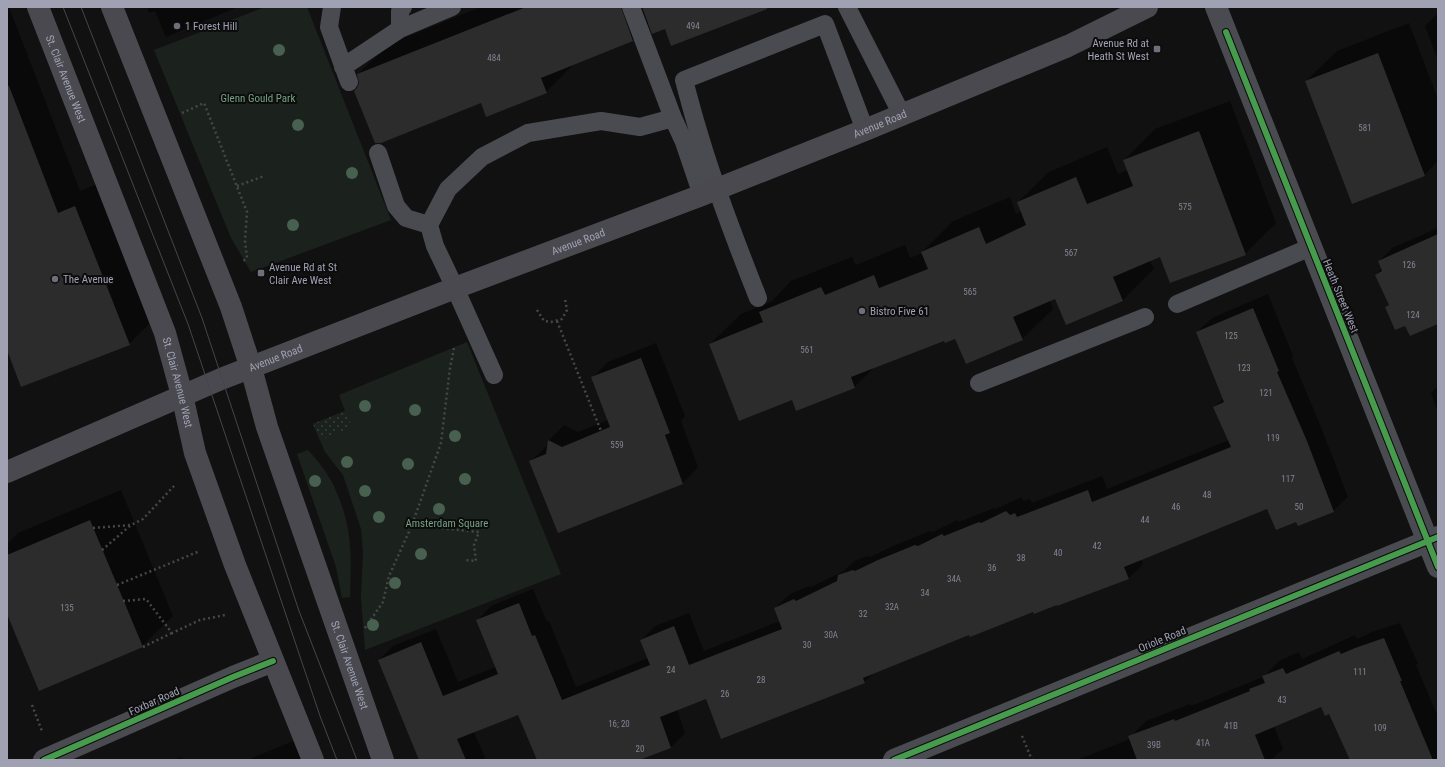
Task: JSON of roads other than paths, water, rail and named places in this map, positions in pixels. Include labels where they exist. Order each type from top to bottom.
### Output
[{"type":"main road","name":"St. Clair Avenue West","points":[[38,7],[165,334],[182,395],[195,453],[235,565],[313,760]]},
{"type":"main road","name":"St. Clair Avenue West","points":[[112,7],[231,307],[251,368],[267,427],[383,760]]},
{"type":"main road","name":"Avenue Road","points":[[7,472],[182,395],[455,288],[710,192],[865,130],[1068,46],[1146,7]]},
{"type":"street","name":"Heath Street West","points":[[1216,7],[1311,248],[1433,539],[1438,567]]},
{"type":"street","name":"Oriole Road","points":[[894,760],[1433,539]]},
{"type":"street","name":"Foxbar Road","points":[[44,760],[219,683],[273,661]]},
{"type":"lane","points":[[332,7],[329,27],[346,75],[400,29],[452,7]]},
{"type":"lane","points":[[400,29],[400,11],[403,7]]},
{"type":"lane","points":[[631,7],[673,118],[710,192],[732,231],[758,298]]},
{"type":"lane","points":[[848,7],[902,114]]},
{"type":"lane","points":[[710,192],[700,136],[684,80],[825,24],[865,130]]},
{"type":"lane","points":[[494,375],[435,246],[429,225],[448,189],[482,157],[528,133],[600,121],[640,127],[673,118]]},
{"type":"lane","points":[[378,153],[396,206],[406,218],[429,225]]},
{"type":"lane","points":[[1178,304],[1311,248]]},
{"type":"lane","points":[[979,383],[1145,317]]},
{"type":"tram line","points":[[63,7],[188,324],[320,716],[337,760]]},
{"type":"tram line","points":[[81,7],[202,318],[299,611],[357,760]]},
{"type":"place","name":"1 Forest Hill","points":[[177,26]]},
{"type":"place","name":"Avenue Rd at Heath St West","points":[[1157,49]]},
{"type":"place","name":"Avenue Rd at St Clair Ave West","points":[[261,273]]},
{"type":"place","name":"The Avenue","points":[[55,279]]},
{"type":"place","name":"Bistro Five 61","points":[[862,311]]},
{"type":"park label","name":"Glenn Gould Park","points":[[258,98]]},
{"type":"park label","name":"Amsterdam Square","points":[[447,523]]}]
